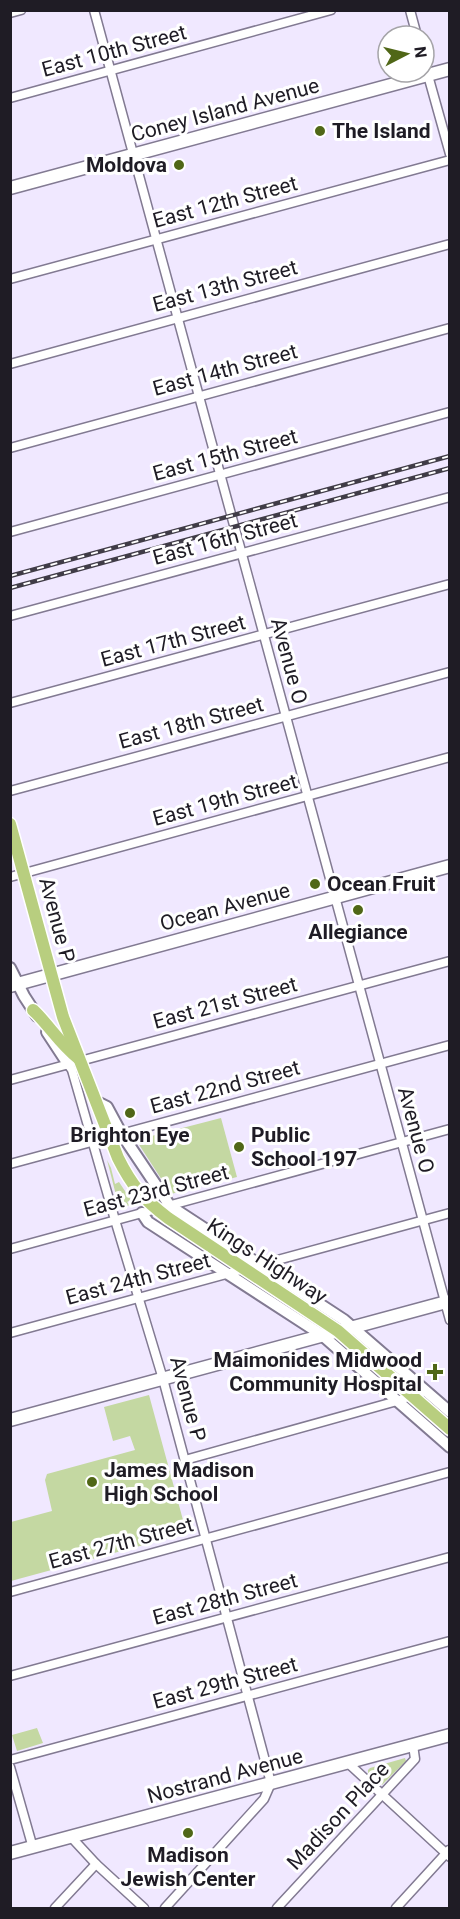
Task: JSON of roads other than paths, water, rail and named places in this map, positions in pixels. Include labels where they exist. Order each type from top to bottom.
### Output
[{"type":"main road","name":"Coney Island Avenue","points":[[10,188],[395,84]]},
{"type":"main road","name":"Avenue P","points":[[10,824],[63,1017],[81,1060]]},
{"type":"main road","name":"Ocean Avenue","points":[[14,985],[450,867]]},
{"type":"main road","points":[[33,1010],[46,1022],[69,1051],[81,1060]]},
{"type":"main road","name":"Kings Highway","points":[[81,1060],[97,1102],[115,1135],[129,1180],[148,1203],[338,1331],[450,1429]]},
{"type":"main road","points":[[10,1420],[447,1301]]},
{"type":"main road","name":"Nostrand Avenue","points":[[10,1853],[450,1735]]},
{"type":"street","points":[[10,13],[21,10]]},
{"type":"street","name":"Avenue O","points":[[94,10],[358,985],[447,1301],[450,1320]]},
{"type":"street","name":"East 10th Street","points":[[10,98],[331,10]]},
{"type":"street","points":[[431,84],[450,154]]},
{"type":"street","name":"East 12th Street","points":[[10,279],[450,160]]},
{"type":"street","name":"East 13th Street","points":[[10,364],[450,244]]},
{"type":"street","name":"East 14th Street","points":[[10,448],[450,328]]},
{"type":"street","name":"East 15th Street","points":[[10,532],[450,412]]},
{"type":"street","name":"East 16th Street","points":[[10,616],[450,497]]},
{"type":"street","name":"East 17th Street","points":[[10,704],[450,584]]},
{"type":"street","name":"East 18th Street","points":[[10,791],[450,672]]},
{"type":"street","name":"East 19th Street","points":[[10,877],[450,757]]},
{"type":"street","name":"East 21st Street","points":[[10,1080],[450,961]]},
{"type":"street","points":[[10,968],[14,985],[68,1064]]},
{"type":"street","name":"East 22nd Street","points":[[10,1164],[450,1045]]},
{"type":"street","name":"Avenue P","points":[[68,1064],[72,1070],[163,1379],[271,1782]]},
{"type":"street","name":"East 23rd Street","points":[[10,1249],[450,1129]]},
{"type":"street","name":"Kings Highway","points":[[115,1135],[170,1206],[355,1327],[450,1412]]},
{"type":"street","name":"Kings Highway","points":[[142,1213],[148,1222],[322,1335],[450,1447]]},
{"type":"street","name":"East 24th Street","points":[[10,1333],[450,1213]]},
{"type":"street","points":[[185,1460],[398,1401],[425,1391]]},
{"type":"street","name":"East 27th Street","points":[[10,1592],[450,1472]]},
{"type":"street","name":"East 28th Street","points":[[10,1676],[450,1557]]},
{"type":"street","name":"East 29th Street","points":[[10,1760],[450,1641]]},
{"type":"street","name":"Madison Place","points":[[277,1908],[415,1759],[413,1744]]},
{"type":"street","points":[[348,1763],[448,1854],[396,1908]]},
{"type":"street","points":[[10,1767],[33,1848]]},
{"type":"street","points":[[165,1908],[264,1799],[271,1782]]},
{"type":"street","points":[[72,1838],[96,1864],[144,1908]]},
{"type":"street","points":[[55,1908],[96,1864]]},
{"type":"railway","points":[[10,576],[450,456]]},
{"type":"railway","points":[[10,588],[450,468]]},
{"type":"place","name":"The Island","points":[[320,131]]},
{"type":"place","name":"Moldova","points":[[179,165]]},
{"type":"place","name":"Ocean Fruit","points":[[315,884]]},
{"type":"place","name":"Allegiance","points":[[358,910]]},
{"type":"place","name":"Brighton Eye","points":[[130,1113]]},
{"type":"place","name":"Public School 197","points":[[239,1147]]},
{"type":"place","name":"Maimonides Midwood Community Hospital","points":[[435,1372]]},
{"type":"place","name":"James Madison High School","points":[[92,1482]]},
{"type":"place","name":"Madison Jewish Center","points":[[188,1833]]}]
